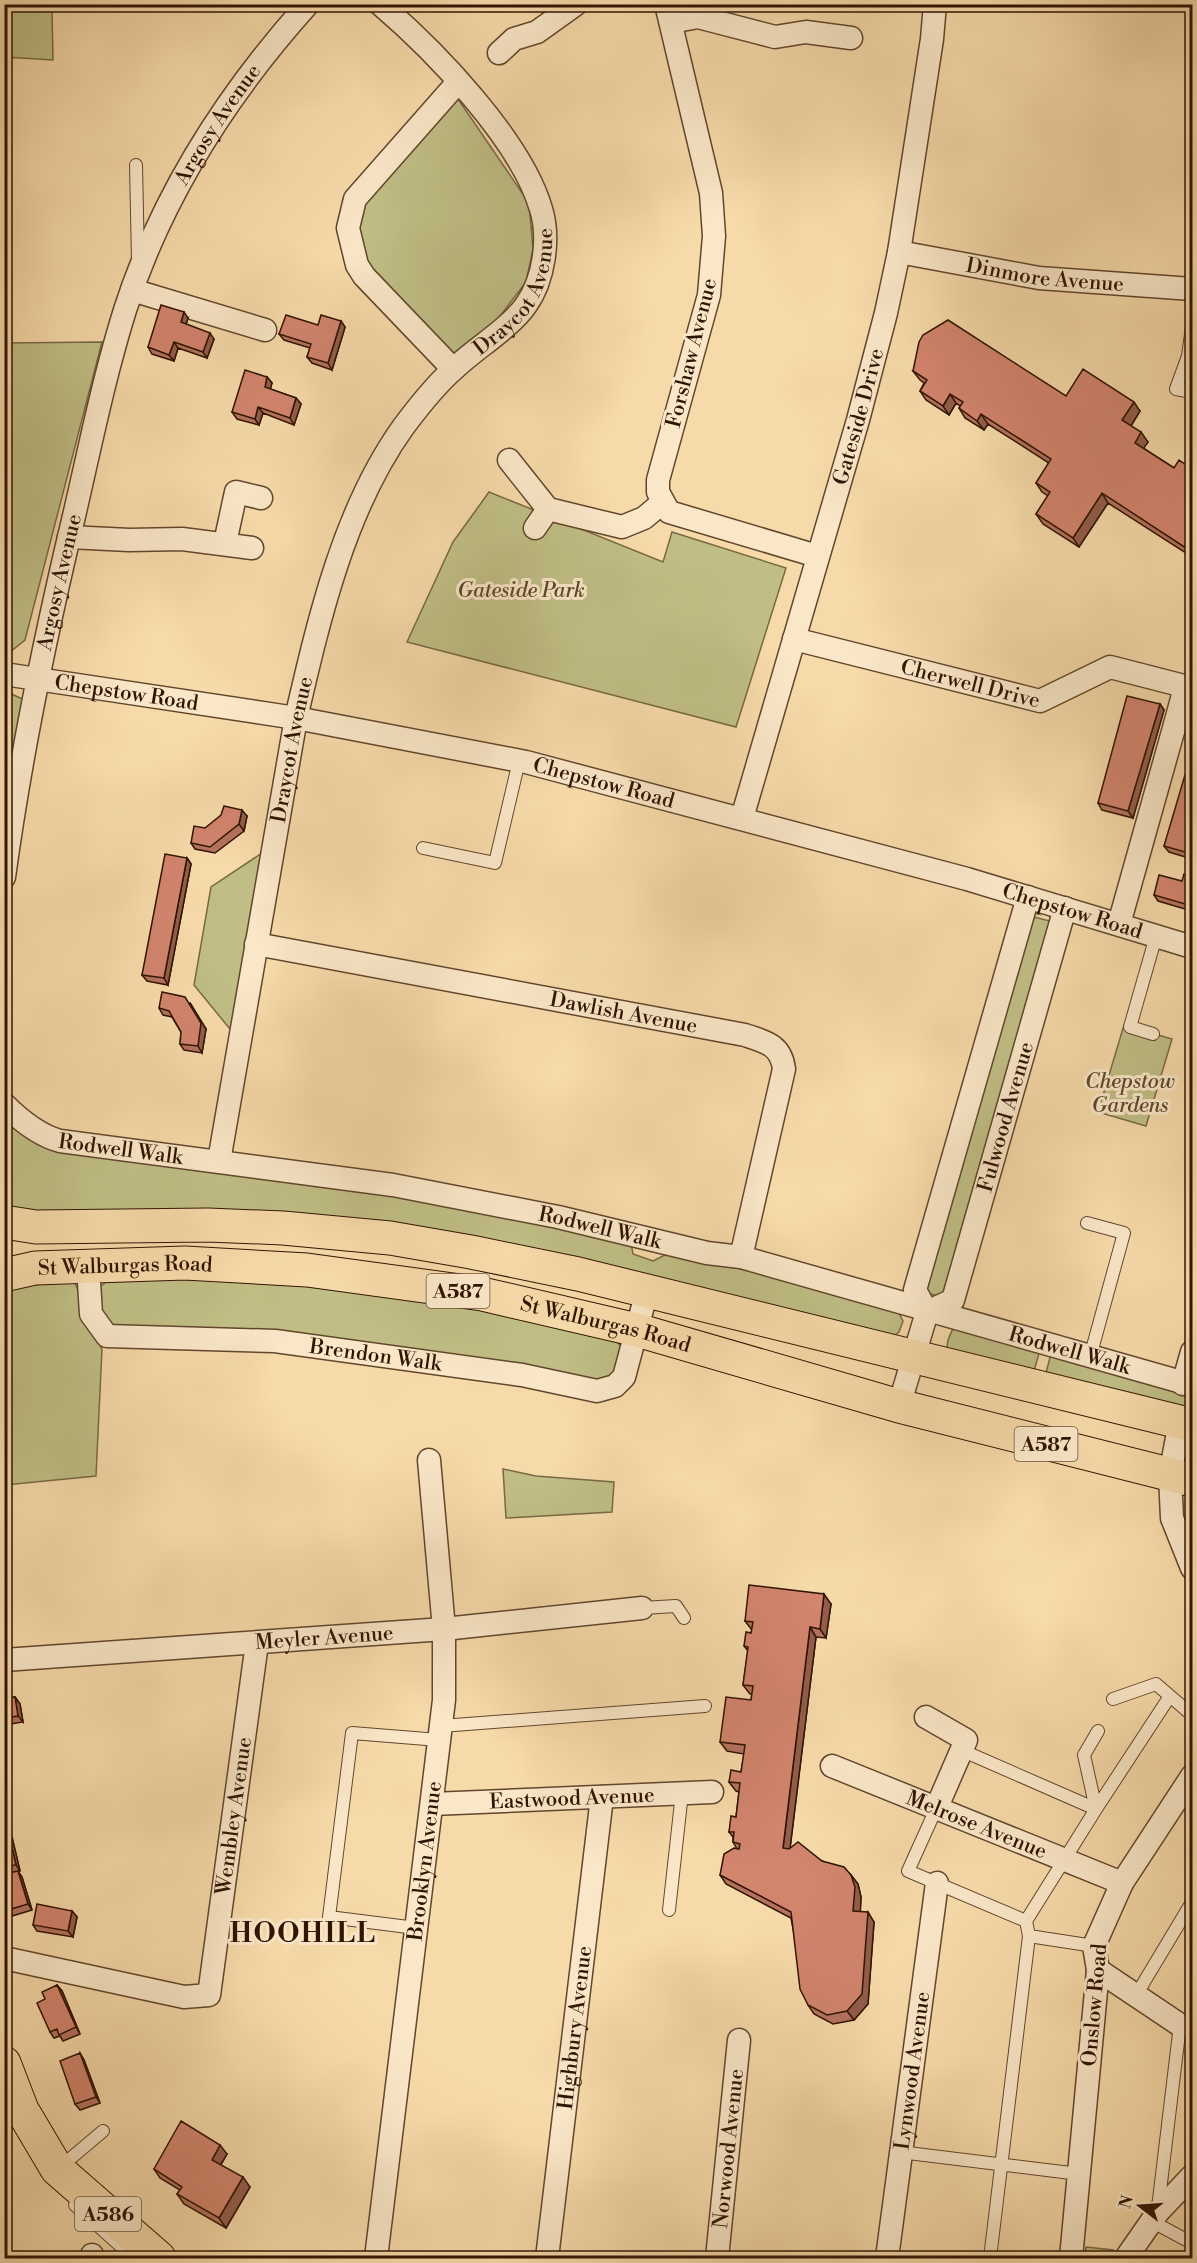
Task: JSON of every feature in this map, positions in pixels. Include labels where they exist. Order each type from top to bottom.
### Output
[{"type":"main road","name":"St Walburgas Road","points":[[4,1222],[36,1227],[208,1225],[360,1235],[512,1259],[1186,1424]]},
{"type":"main road","name":"St Walburgas Road","points":[[4,1275],[35,1268],[185,1263],[307,1270],[482,1294],[637,1330],[899,1406],[1181,1478]]},
{"type":"main road","name":"A586","points":[[4,2063],[22,2110],[57,2169],[159,2259]]},
{"type":"street","name":"Argosy Avenue","points":[[4,877],[36,680],[115,346],[135,283],[169,204],[209,132],[252,71],[308,4]]},
{"type":"street","name":"Draycot Avenue","points":[[219,1161],[296,718],[331,587],[368,489],[404,426],[453,369],[526,306],[541,272],[545,229],[542,210],[523,168],[501,135],[425,43],[380,4]]},
{"type":"street","points":[[506,39],[537,32],[576,4]]},
{"type":"street","name":"Gateside Drive","points":[[742,818],[858,420],[899,252],[932,39],[935,4]]},
{"type":"street","points":[[669,13],[698,17],[775,37],[806,32],[851,38]]},
{"type":"street","name":"Forshaw Avenue","points":[[662,503],[658,492],[658,480],[709,295],[714,236],[711,193],[669,13]]},
{"type":"street","name":"Draycot Avenue","points":[[453,369],[364,276],[357,265],[348,228],[356,199],[458,82]]},
{"type":"street","name":"Dinmore Avenue","points":[[899,252],[1039,278],[1192,290]]},
{"type":"street","points":[[135,283],[265,330]]},
{"type":"street","points":[[509,460],[548,509],[622,527],[644,518],[662,503],[669,512],[683,517],[817,556]]},
{"type":"street","points":[[225,543],[236,492],[261,498]]},
{"type":"street","points":[[535,528],[548,509]]},
{"type":"street","points":[[69,537],[129,540],[182,539],[252,548]]},
{"type":"street","name":"Cherwell Drive","points":[[794,639],[1040,701],[1110,667],[1180,685],[1183,696],[1119,924]]},
{"type":"street","name":"Chepstow Road","points":[[4,674],[296,718],[519,761],[742,818],[1028,897],[1192,947]]},
{"type":"street","name":"Fulwood Avenue","points":[[1028,897],[915,1290],[927,1312],[952,1300],[1065,908]]},
{"type":"street","name":"Dawlish Avenue","points":[[256,944],[733,1033],[769,1042],[778,1050],[784,1070],[741,1257]]},
{"type":"street","name":"Rodwell Walk","points":[[4,1104],[28,1125],[47,1137],[60,1141],[219,1161],[442,1194],[558,1217],[707,1253],[741,1257],[1188,1385]]},
{"type":"street","name":"Brendon Walk","points":[[88,1266],[91,1314],[107,1336],[275,1341],[522,1375],[597,1391],[615,1386],[624,1377],[647,1291]]},
{"type":"street","points":[[899,1406],[927,1312]]},
{"type":"street","points":[[1188,1385],[1192,1352]]},
{"type":"street","points":[[1186,1424],[1181,1478],[1172,1518],[1192,1568]]},
{"type":"street","name":"Brooklyn Avenue","points":[[376,2259],[444,1700],[444,1629],[429,1460]]},
{"type":"street","name":"Meyler Avenue","points":[[4,1660],[444,1629],[642,1608]]},
{"type":"street","name":"Wembley Avenue","points":[[4,1958],[184,1997],[209,1995],[257,1643]]},
{"type":"street","points":[[926,1717],[966,1740],[936,1809]]},
{"type":"street","name":"Melrose Avenue","points":[[832,1766],[1122,1883]]},
{"type":"street","name":"Onslow Road","points":[[1071,2259],[1098,1970],[1094,1946],[1122,1883],[1192,1776]]},
{"type":"street","name":"Eastwood Avenue","points":[[432,1804],[712,1792]]},
{"type":"street","name":"Highbury Avenue","points":[[547,2259],[602,1797]]},
{"type":"street","name":"Lynwood Avenue","points":[[887,2259],[937,1883]]},
{"type":"street","points":[[1098,1970],[1135,1996],[1186,2026]]},
{"type":"street","name":"Norwood Avenue","points":[[717,2259],[739,2040]]},
{"type":"street","points":[[1126,2259],[1154,2217],[1192,2176]]},
{"type":"lane","points":[[135,283],[136,165]]},
{"type":"lane","points":[[1192,327],[1188,356],[1176,389],[1192,392]]},
{"type":"lane","points":[[423,848],[495,863],[519,761]]},
{"type":"lane","points":[[1153,1034],[1130,1027],[1156,936]]},
{"type":"lane","points":[[1088,1223],[1124,1233],[1090,1357]]},
{"type":"lane","points":[[642,1608],[676,1606],[684,1618]]},
{"type":"lane","points":[[1113,1699],[1156,1684],[1192,1715]]},
{"type":"lane","points":[[990,2259],[1029,1936],[1026,1921],[1170,1696]]},
{"type":"lane","points":[[416,1928],[329,1917],[352,1733],[440,1733],[705,1706]]},
{"type":"lane","points":[[1096,1809],[1084,1755],[1098,1731]]},
{"type":"lane","points":[[961,1750],[1096,1809]]},
{"type":"lane","points":[[669,1910],[682,1793]]},
{"type":"lane","points":[[936,1809],[908,1871],[1026,1921]]},
{"type":"lane","points":[[1135,1996],[1192,1902]]},
{"type":"lane","points":[[1029,1936],[1094,1946]]},
{"type":"lane","points":[[1186,2026],[1154,2217],[1192,2242]]},
{"type":"lane","points":[[103,2131],[57,2169],[71,2202],[134,2259]]},
{"type":"lane","points":[[900,2152],[1079,2174]]},
{"type":"green space","points":[[4,5],[55,5],[52,11],[53,60],[5,57]]},
{"type":"green space","points":[[456,96],[529,203],[533,249],[526,282],[497,320],[453,357],[360,259],[354,229],[360,203]]},
{"type":"green space","points":[[102,342],[25,640],[10,652],[5,652],[5,343]]},
{"type":"green space","name":"Gateside Park","points":[[489,492],[663,562],[672,532],[786,568],[736,727],[407,642],[453,542]]},
{"type":"green space","points":[[5,691],[31,703],[5,876]]},
{"type":"green space","points":[[265,851],[234,1034],[194,985],[211,887]]},
{"type":"green space","points":[[1023,914],[1061,924],[953,1300],[915,1290]]},
{"type":"green space","name":"Chepstow Gardens","points":[[1124,1025],[1172,1039],[1146,1126],[1098,1112]]},
{"type":"green space","points":[[4,1103],[47,1137],[234,1163],[630,1238],[633,1254],[653,1261],[681,1247],[892,1300],[903,1321],[899,1332],[878,1347],[512,1259],[5,1220]]},
{"type":"green space","points":[[112,1277],[313,1282],[461,1303],[612,1335],[625,1352],[615,1386],[117,1327],[102,1319],[100,1287]]},
{"type":"green space","points":[[74,1282],[102,1349],[96,1476],[5,1485],[5,1293],[18,1286]]},
{"type":"green space","points":[[957,1319],[1042,1343],[1030,1385],[946,1353],[948,1340]]},
{"type":"green space","points":[[1053,1346],[1192,1384],[1192,1425],[1042,1388]]},
{"type":"green space","points":[[503,1469],[536,1476],[614,1482],[612,1512],[506,1518]]},
{"type":"green space","points":[[1086,2247],[1113,2250],[1109,2258],[1085,2258]]},
{"type":"building","points":[[161,305],[184,312],[181,322],[210,333],[203,352],[174,342],[169,355],[148,347]]},
{"type":"building","points":[[286,315],[318,325],[321,315],[341,321],[328,363],[307,357],[311,344],[279,334]]},
{"type":"building","points":[[948,320],[1066,396],[1083,369],[1134,402],[1122,420],[1141,432],[1135,443],[1174,468],[1179,460],[1192,469],[1192,552],[1102,493],[1073,538],[1036,514],[1050,492],[1036,483],[1051,459],[981,414],[977,421],[959,408],[963,402],[950,394],[943,406],[920,391],[927,380],[913,371],[919,342],[923,335]]},
{"type":"building","points":[[245,370],[267,377],[265,387],[296,398],[290,418],[258,407],[255,419],[232,412]]},
{"type":"building","points":[[1127,696],[1160,704],[1128,811],[1098,803]]},
{"type":"building","points":[[1185,775],[1192,777],[1192,854],[1164,846]]},
{"type":"building","points":[[224,806],[242,810],[239,824],[210,847],[191,843],[194,826],[205,828],[221,815]]},
{"type":"building","points":[[165,854],[187,858],[164,978],[142,975]]},
{"type":"building","points":[[1184,874],[1192,876],[1192,906],[1154,895],[1159,875],[1182,881]]},
{"type":"building","points":[[162,992],[185,997],[201,1023],[198,1046],[180,1044],[181,1032],[169,1011],[159,1008]]},
{"type":"building","points":[[749,1585],[824,1594],[820,1629],[810,1627],[783,1848],[789,1849],[798,1842],[822,1861],[844,1867],[851,1875],[855,1887],[853,1911],[868,1912],[862,1994],[847,2011],[827,2015],[808,2005],[800,1989],[791,1912],[720,1875],[724,1854],[734,1848],[739,1849],[740,1844],[733,1842],[734,1832],[729,1832],[731,1816],[736,1817],[740,1783],[729,1782],[731,1770],[741,1772],[745,1745],[720,1742],[726,1697],[751,1700],[753,1686],[743,1685],[748,1647],[744,1646],[746,1632],[751,1633],[753,1622],[745,1621]]},
{"type":"building","points":[[15,1697],[18,1716],[4,1718],[4,1699]]},
{"type":"building","points":[[8,1830],[16,1865],[4,1867],[4,1831]]},
{"type":"building","points":[[18,1871],[28,1904],[8,1910],[4,1898],[4,1874]]},
{"type":"building","points":[[37,1904],[72,1911],[68,1931],[33,1925]]},
{"type":"building","points":[[57,1985],[76,2027],[59,2035],[57,2029],[50,2032],[37,2003],[45,1999],[42,1992]]},
{"type":"building","points":[[80,2053],[96,2097],[75,2104],[60,2061]]},
{"type":"building","points":[[181,2121],[220,2145],[212,2160],[243,2177],[219,2218],[177,2194],[182,2187],[154,2169]]},
{"type":"district","name":"HOOHILL","points":[[303,1933]]}]
